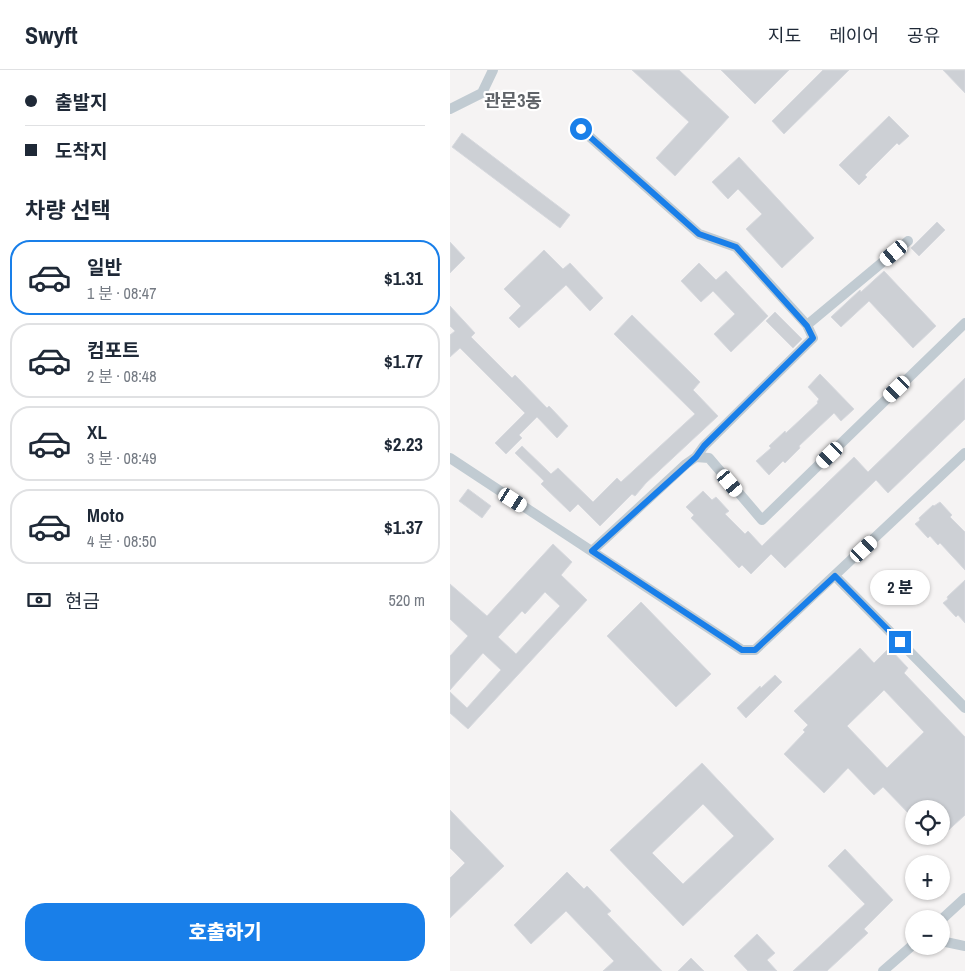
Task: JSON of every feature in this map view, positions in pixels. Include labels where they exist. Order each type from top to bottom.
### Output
[{"type":"street","points":[[450,109],[482,93],[493,70]]},
{"type":"street","points":[[581,129],[699,234],[736,247],[807,326],[813,338],[704,446],[696,457],[592,551]]},
{"type":"street","points":[[807,326],[908,241]]},
{"type":"street","points":[[696,457],[709,458],[762,520],[965,323]]},
{"type":"street","points":[[450,458],[742,650],[755,650],[965,453]]},
{"type":"street","points":[[835,576],[965,708]]},
{"type":"street","points":[[950,912],[965,898]]},
{"type":"street","points":[[950,943],[965,946]]},
{"type":"street","points":[[883,971],[905,952]]},
{"type":"building","points":[[632,70],[679,70],[729,117],[675,176],[656,158],[689,122]]},
{"type":"building","points":[[721,70],[789,70],[755,104]]},
{"type":"building","points":[[823,70],[849,70],[784,134],[772,121]]},
{"type":"building","points":[[943,70],[965,70],[965,93]]},
{"type":"building","points":[[889,116],[909,136],[899,145],[897,143],[865,175],[867,177],[859,185],[839,165]]},
{"type":"building","points":[[462,133],[570,215],[560,228],[452,147]]},
{"type":"building","points":[[739,157],[814,238],[782,268],[746,229],[762,214],[738,189],[728,199],[712,182]]},
{"type":"building","points":[[937,222],[945,230],[919,256],[911,248]]},
{"type":"building","points":[[450,242],[465,258],[450,273]]},
{"type":"building","points":[[544,250],[563,269],[570,263],[603,298],[590,311],[566,285],[519,328],[509,318],[521,306],[504,289]]},
{"type":"building","points":[[699,263],[716,280],[726,271],[768,316],[731,352],[714,334],[735,314],[713,291],[701,302],[681,281]]},
{"type":"building","points":[[884,271],[936,326],[913,348],[869,301],[841,327],[831,317]]},
{"type":"building","points":[[450,306],[475,333],[471,337],[512,378],[515,375],[547,408],[549,406],[568,426],[557,438],[537,417],[519,435],[522,438],[506,454],[495,443],[525,413],[460,348],[450,357],[450,335],[455,331],[450,326]]},
{"type":"building","points":[[775,312],[802,339],[793,348],[766,321]]},
{"type":"building","points":[[632,315],[700,382],[693,390],[718,416],[646,483],[635,496],[632,494],[600,526],[578,504],[570,512],[541,484],[544,481],[515,453],[522,446],[551,474],[558,468],[593,502],[617,478],[621,482],[695,414],[614,334]]},
{"type":"building","points":[[820,374],[854,409],[841,421],[834,413],[799,446],[800,448],[785,463],[783,461],[769,475],[756,461],[771,448],[769,446],[785,431],[786,433],[818,403],[819,399],[808,387]]},
{"type":"building","points":[[965,378],[965,419],[888,493],[876,480],[785,568],[771,554],[751,574],[742,565],[739,568],[691,518],[694,515],[686,507],[703,491],[712,500],[716,497],[729,511],[725,514],[745,534],[748,531],[762,546],[854,457],[868,472]]},
{"type":"building","points":[[468,489],[491,506],[482,518],[459,501]]},
{"type":"building","points":[[940,502],[952,515],[950,517],[965,532],[965,570],[940,543],[938,545],[930,536],[928,538],[915,524],[933,505]]},
{"type":"building","points":[[553,544],[572,562],[561,575],[587,600],[468,729],[450,713],[450,692],[467,708],[501,670],[483,653],[450,690],[450,656],[468,636],[450,619],[450,584],[487,616]],"holes":[[[545,592],[560,606],[516,654],[498,637],[522,611],[525,614]]]},
{"type":"building","points":[[965,580],[965,623],[958,615],[956,617],[943,603]]},
{"type":"building","points":[[641,602],[711,674],[676,707],[607,636]]},
{"type":"building","points":[[860,648],[874,663],[889,648],[908,668],[904,673],[965,737],[965,815],[950,829],[950,800],[905,800],[905,810],[883,787],[874,795],[848,768],[824,793],[784,754],[805,732],[803,730],[808,725],[794,711]],"holes":[[[884,690],[924,732],[887,768],[847,726]]]},
{"type":"building","points":[[775,675],[782,682],[746,718],[737,708],[760,686],[761,688]]},
{"type":"building","points":[[702,763],[774,839],[683,926],[610,850]],"holes":[[[703,804],[734,836],[683,884],[652,853]]]},
{"type":"building","points":[[450,810],[504,866],[450,918],[450,878],[465,863],[450,848]]},
{"type":"building","points":[[845,849],[893,900],[864,929],[868,933],[827,971],[793,971],[865,904],[828,866]]},
{"type":"building","points":[[567,872],[584,889],[587,886],[611,911],[607,914],[662,971],[603,971],[614,961],[566,911],[531,944],[514,925]]},
{"type":"building","points":[[757,934],[775,953],[767,960],[777,971],[748,971],[734,956]]},
{"type":"building","points":[[691,958],[704,971],[678,971]]},
{"type":"district","name":"관문3동","points":[[513,100]]},
{"type":"route","points":[[581,129],[699,234],[736,247],[807,326],[813,338],[704,446],[696,457],[686,464],[592,551],[742,650],[755,650],[835,576],[900,642]]}]
